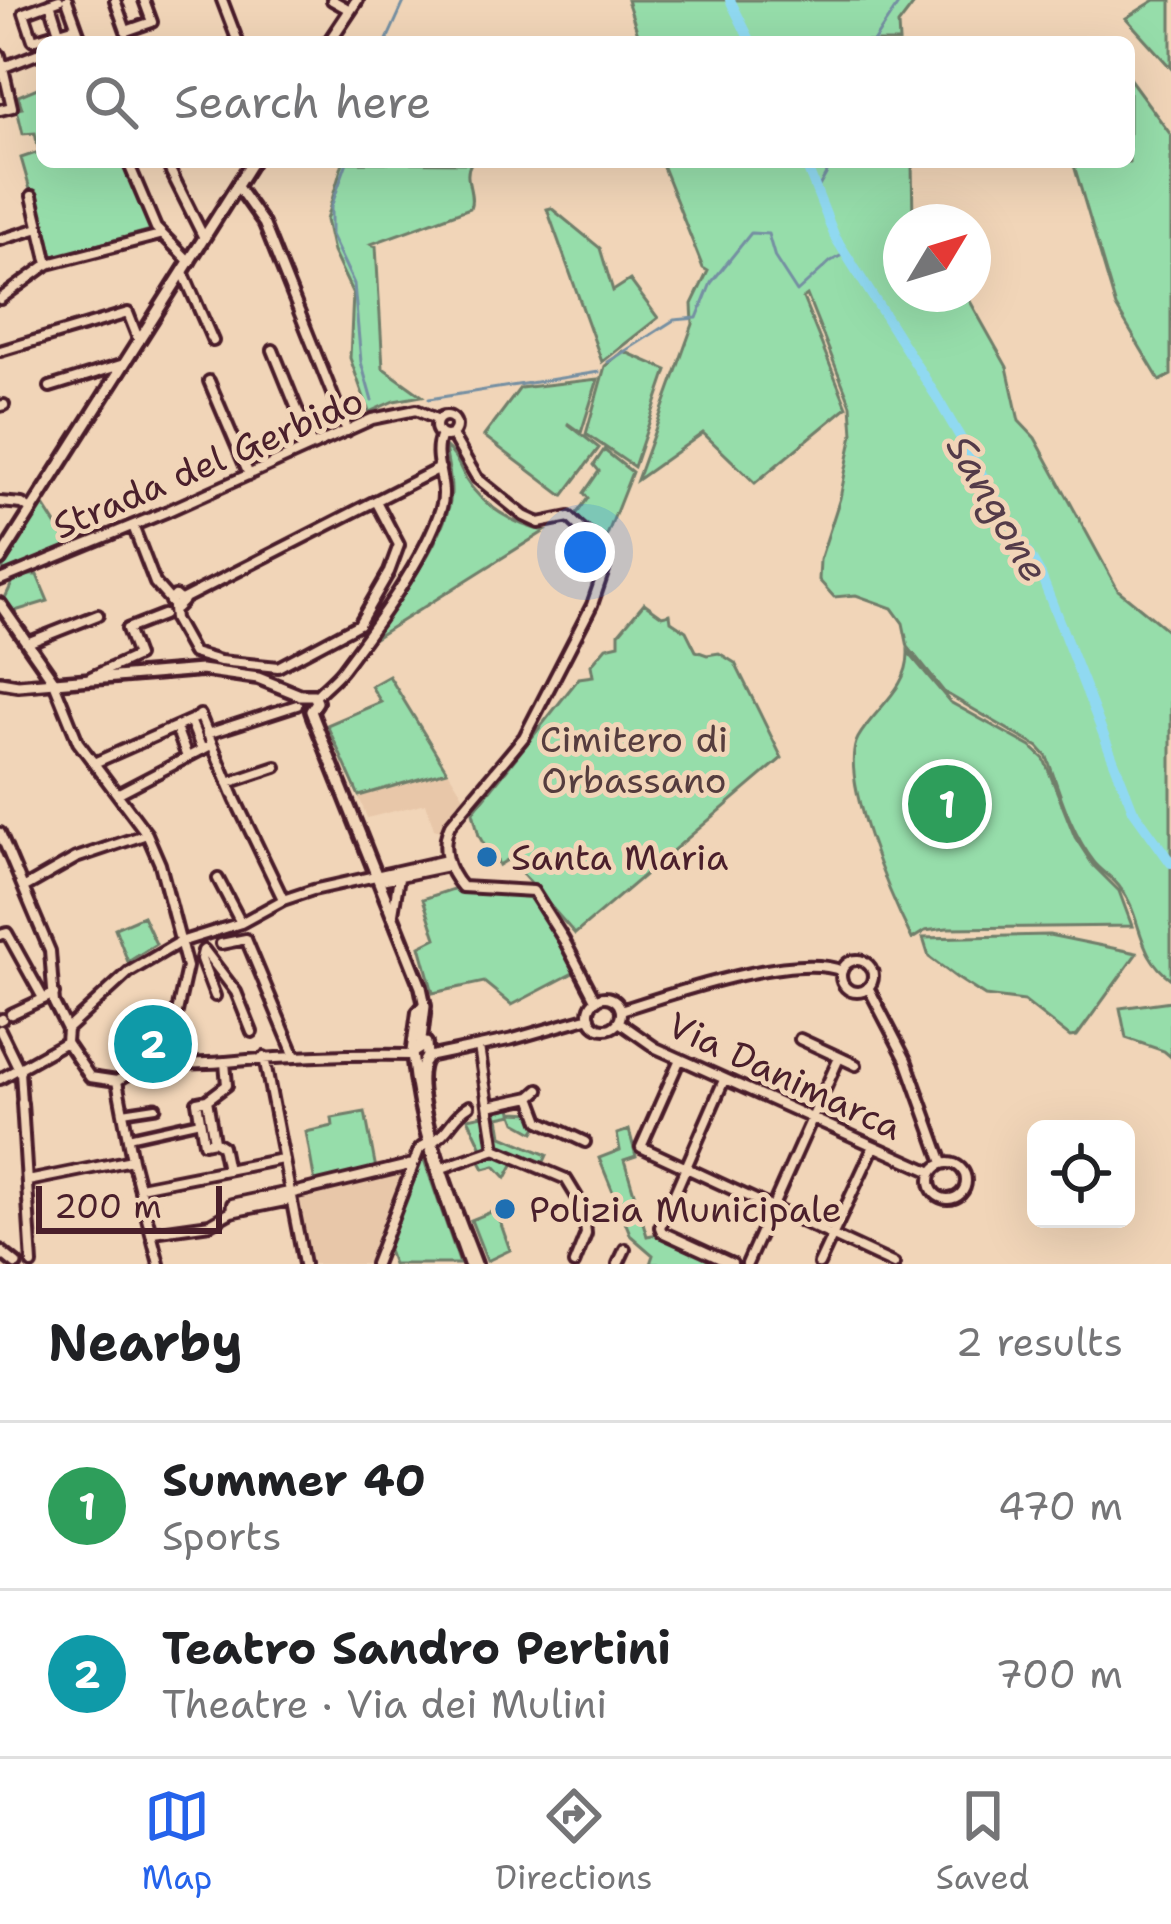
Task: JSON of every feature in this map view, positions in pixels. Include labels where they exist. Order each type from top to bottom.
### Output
[{"type":"street","points":[[115,0],[125,31],[152,22],[144,0]]},
{"type":"street","points":[[222,0],[236,36]]},
{"type":"street","points":[[332,0],[353,5],[333,36]]},
{"type":"street","points":[[59,1],[79,36]]},
{"type":"street","points":[[36,39],[24,13],[59,1]]},
{"type":"street","points":[[59,1],[59,32]]},
{"type":"street","points":[[46,36],[76,27]]},
{"type":"street","points":[[4,67],[36,54]]},
{"type":"street","points":[[0,55],[12,107],[0,110]]},
{"type":"street","points":[[131,168],[160,235],[186,267],[213,341]]},
{"type":"street","points":[[0,560],[248,168]]},
{"type":"street","points":[[170,170],[205,238]]},
{"type":"street","points":[[237,186],[264,224],[347,431]]},
{"type":"street","points":[[32,196],[47,264]]},
{"type":"street","points":[[0,240],[39,228]]},
{"type":"street","points":[[0,298],[47,264],[160,235]]},
{"type":"street","points":[[0,351],[128,313],[140,341]]},
{"type":"street","points":[[273,350],[312,446]]},
{"type":"street","points":[[50,387],[125,364]]},
{"type":"street","points":[[209,381],[249,475]]},
{"type":"street","name":"Strada del Gerbido","points":[[0,580],[374,418],[411,410],[438,420]]},
{"type":"street","points":[[316,696],[343,668],[417,556],[441,507],[436,452],[447,435],[457,428],[454,419],[438,420],[436,428],[447,435],[477,478],[524,516],[539,523],[569,517],[603,548],[605,567],[592,605],[524,737],[446,832],[448,863],[462,887],[533,891],[596,1000],[590,1017]]},
{"type":"street","points":[[171,604],[177,596],[182,600],[440,468]]},
{"type":"street","points":[[133,526],[155,583],[171,604],[193,653],[275,667],[359,624],[389,572],[398,544],[376,501]]},
{"type":"street","points":[[0,502],[22,504],[31,511]]},
{"type":"street","points":[[0,604],[53,680],[78,742],[157,854],[187,967],[165,1066]]},
{"type":"street","points":[[26,643],[98,615]]},
{"type":"street","points":[[91,677],[136,656],[127,629],[163,615]]},
{"type":"street","points":[[0,682],[18,685],[214,670],[258,678],[298,700],[304,712],[317,704],[316,696]]},
{"type":"street","points":[[0,694],[18,685]]},
{"type":"street","points":[[207,734],[298,700],[307,692],[316,696]]},
{"type":"street","points":[[311,711],[430,1003],[420,1056]]},
{"type":"street","points":[[94,763],[198,718]]},
{"type":"street","points":[[198,718],[207,734],[207,747]]},
{"type":"street","points":[[198,718],[207,747],[283,900]]},
{"type":"street","points":[[176,728],[188,757]]},
{"type":"street","points":[[117,794],[207,747]]},
{"type":"street","points":[[228,783],[276,767]]},
{"type":"street","points":[[0,833],[50,951],[54,1003],[67,1029],[66,1042],[90,1077],[118,1081],[132,1072],[165,1066],[294,1054],[420,1056],[479,1047],[590,1017]]},
{"type":"street","points":[[25,887],[76,858],[147,834]]},
{"type":"street","points":[[380,877],[399,877],[448,863]]},
{"type":"street","points":[[67,1029],[129,972],[180,942],[242,923],[283,900],[448,863]]},
{"type":"street","points":[[394,913],[399,877]]},
{"type":"street","points":[[218,879],[242,923]]},
{"type":"street","points":[[218,931],[221,944]]},
{"type":"street","points":[[0,935],[7,933],[44,998]]},
{"type":"street","points":[[200,937],[204,950],[236,992],[252,1032]]},
{"type":"street","points":[[214,997],[200,959],[204,950],[246,939],[294,1054]]},
{"type":"street","points":[[868,987],[858,992],[848,989],[842,981],[848,962],[863,962],[872,973],[868,987],[906,1060],[943,1163]]},
{"type":"street","points":[[621,1010],[803,964],[842,971]]},
{"type":"street","points":[[422,987],[425,1004],[415,1093],[473,1264]]},
{"type":"street","points":[[4,1018],[54,994]]},
{"type":"street","points":[[596,1000],[611,999],[621,1010]]},
{"type":"street","points":[[590,1017],[600,1028],[610,1028],[619,1022],[621,1010]]},
{"type":"street","name":"Via Danimarca","points":[[619,1022],[656,1048],[932,1172]]},
{"type":"street","points":[[0,1030],[21,1084],[30,1263]]},
{"type":"street","points":[[800,1039],[856,1065]]},
{"type":"street","points":[[0,1079],[66,1042]]},
{"type":"street","points":[[479,1047],[495,1149],[566,1179],[580,1202]]},
{"type":"street","points":[[263,1057],[304,1264]]},
{"type":"street","points":[[748,1264],[839,1058]]},
{"type":"street","points":[[680,1059],[641,1147],[887,1263]]},
{"type":"street","points":[[225,1062],[226,1085],[197,1102],[205,1143],[222,1146],[227,1171]]},
{"type":"street","points":[[724,1080],[660,1227],[732,1264]]},
{"type":"street","points":[[118,1081],[132,1160],[159,1264]]},
{"type":"street","points":[[489,1106],[535,1094],[540,1121],[585,1142]]},
{"type":"street","points":[[207,1100],[214,1141]]},
{"type":"street","points":[[375,1264],[413,1164],[456,1113],[470,1106]]},
{"type":"street","points":[[123,1112],[156,1107]]},
{"type":"street","points":[[127,1137],[200,1120]]},
{"type":"street","points":[[429,1141],[473,1264]]},
{"type":"street","points":[[819,1264],[873,1148]]},
{"type":"street","points":[[442,1168],[493,1150]]},
{"type":"street","points":[[140,1187],[282,1158]]},
{"type":"street","points":[[28,1181],[132,1160]]},
{"type":"street","points":[[943,1163],[954,1163],[963,1170],[966,1181],[960,1194],[946,1199],[937,1195],[929,1182],[932,1172],[943,1163]]},
{"type":"street","points":[[153,1232],[218,1221],[231,1212],[413,1164]]},
{"type":"street","points":[[574,1264],[586,1234],[584,1213]]},
{"type":"street","points":[[618,1264],[625,1249]]},
{"type":"street","points":[[0,1251],[16,1264]]},
{"type":"shaded area","points":[[448,771],[468,803],[442,832],[434,829],[426,803],[367,818],[359,797]]},
{"type":"shaded area","points":[[402,1173],[369,1264],[309,1264],[297,1199]]},
{"type":"green space","points":[[627,0],[917,0],[898,25],[899,36],[638,34]]},
{"type":"green space","points":[[1155,0],[1171,0],[1171,68],[1126,18]]},
{"type":"green space","points":[[1135,86],[1171,135],[1171,375],[1160,381],[1116,307],[1075,168],[1135,168]]},
{"type":"green space","points":[[36,88],[36,138],[35,133],[23,134],[18,96]]},
{"type":"green space","points":[[36,153],[36,168],[125,168],[151,230],[53,257],[37,193],[31,193],[21,158]]},
{"type":"green space","points":[[341,168],[470,168],[470,208],[371,244],[376,246],[383,368],[422,396],[369,412],[350,358],[353,294],[333,252],[326,220]]},
{"type":"green space","points":[[663,168],[912,168],[913,204],[883,204],[883,312],[976,312],[1007,367],[1019,421],[1035,438],[1118,590],[1171,633],[1171,979],[1152,959],[1121,889],[1078,838],[1047,757],[1038,747],[944,692],[908,647],[903,623],[892,608],[856,595],[834,597],[819,580],[853,434],[851,405],[807,295],[803,298],[847,407],[755,483],[703,433],[637,480],[693,324],[692,304],[708,271]]},
{"type":"green space","points":[[547,209],[600,248],[613,291],[630,280],[658,318],[602,362]]},
{"type":"green space","points":[[623,351],[667,370],[634,467],[586,434],[605,366]]},
{"type":"green space","points":[[598,379],[581,433],[567,423],[599,448],[563,496],[484,436],[520,388]]},
{"type":"green space","points":[[445,446],[490,506],[545,531],[373,639],[420,569],[447,512],[451,488]]},
{"type":"green space","points":[[604,450],[632,472],[606,538],[575,516],[588,498],[584,493],[599,471],[594,465]]},
{"type":"green space","points":[[43,504],[71,548],[2,574],[4,563]]},
{"type":"green space","points":[[37,575],[48,601],[12,612],[5,598],[14,579]]},
{"type":"green space","name":"Cimitero di Orbassano","points":[[644,603],[662,616],[670,614],[696,651],[719,653],[735,663],[782,758],[575,934],[509,859],[499,865],[493,852],[488,852],[473,812],[579,678],[593,676],[591,665],[606,647],[619,644],[619,633]]},
{"type":"green space","points":[[908,652],[950,702],[1044,759],[1075,837],[1093,865],[1119,891],[1132,926],[947,928],[925,931],[912,939],[870,838],[855,780],[854,756],[858,738],[903,677]]},
{"type":"green space","points":[[389,676],[447,771],[359,796],[327,725],[381,702],[371,686]]},
{"type":"green space","points":[[456,888],[531,894],[575,972],[512,1005],[484,982],[433,993],[420,946],[436,938],[423,899]]},
{"type":"green space","points":[[143,916],[156,944],[128,962],[115,928]]},
{"type":"green space","points":[[1049,935],[1137,953],[1077,1036],[1070,1037],[1024,1001],[985,996],[929,957],[923,938]]},
{"type":"green space","points":[[1171,1001],[1171,1057],[1126,1038],[1120,1008]]},
{"type":"green space","points":[[510,1102],[512,1112],[534,1113],[538,1125],[534,1132],[516,1122],[513,1114],[499,1117],[502,1136],[547,1155],[539,1173],[515,1161],[506,1178],[495,1166],[484,1169],[478,1158],[484,1152],[468,1118],[483,1115],[483,1106]]},
{"type":"green space","points":[[365,1112],[376,1169],[315,1183],[306,1132],[333,1126],[332,1118]]},
{"type":"green space","points":[[629,1130],[636,1156],[624,1160],[647,1236],[658,1234],[719,1264],[650,1264],[653,1255],[631,1236],[599,1158],[620,1150],[617,1134]]},
{"type":"green space","points":[[422,1154],[460,1264],[393,1264],[387,1248]]},
{"type":"green space","points":[[496,1210],[510,1250],[487,1261],[471,1220]]},
{"type":"waterway","points":[[389,36],[405,0]]},
{"type":"waterway","name":"Sangone","points":[[730,0],[748,36]]},
{"type":"waterway","points":[[877,36],[901,0]]},
{"type":"waterway","points":[[345,168],[331,207],[331,235],[354,284],[361,362],[372,401]]},
{"type":"waterway","name":"Sangone","points":[[807,168],[835,237],[1041,575],[1133,810],[1171,863]]},
{"type":"waterway","points":[[817,190],[830,168]]},
{"type":"waterway","points":[[608,362],[674,320],[697,318],[711,283],[751,233],[768,234],[775,258],[797,292],[846,253]]},
{"type":"waterway","points":[[429,399],[599,372]]},
{"type":"place","name":"Summer 40","points":[[947,804]]},
{"type":"place","name":"Santa Maria","points":[[487,857]]},
{"type":"place","name":"Teatro Sandro Pertini","points":[[153,1044]]},
{"type":"place","name":"Polizia Municipale","points":[[505,1209]]}]
